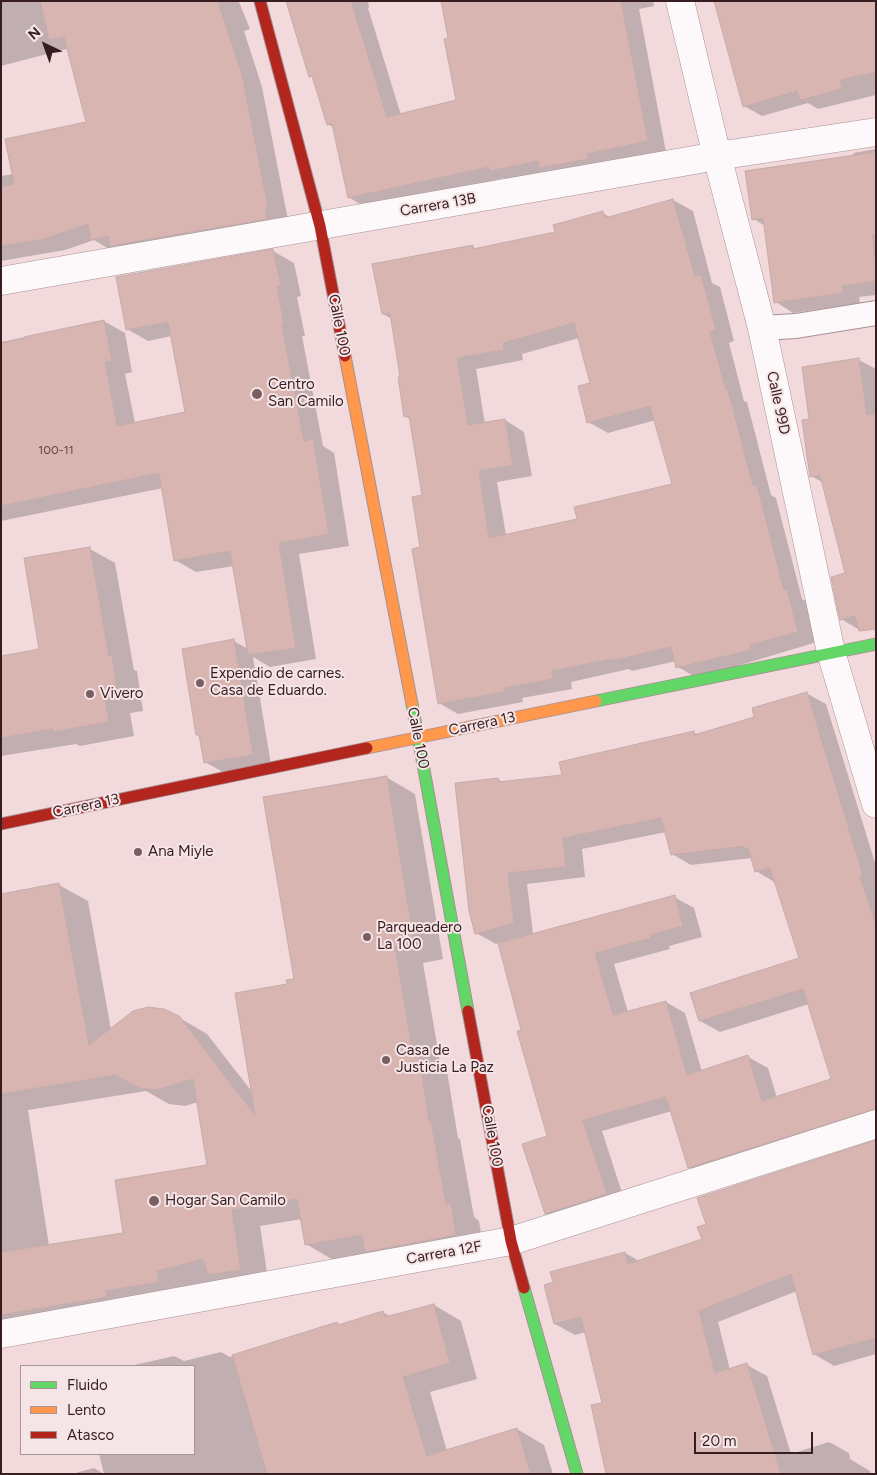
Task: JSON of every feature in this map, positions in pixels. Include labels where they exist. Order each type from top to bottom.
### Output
[{"type":"street","name":"Calle 100","points":[[260,1],[320,226],[418,738],[511,1240],[577,1474]]},
{"type":"street","name":"Calle 99D","points":[[680,1],[762,328],[831,652],[876,804]]},
{"type":"street","name":"Carrera 13B","points":[[1,281],[718,156],[876,132]]},
{"type":"street","name":"Carrera 13","points":[[1,824],[876,644]]},
{"type":"street","name":"Carrera 12F","points":[[1,1334],[511,1240],[876,1124]]},
{"type":"lane","points":[[762,328],[796,326],[876,313]]},
{"type":"building","points":[[40,1],[218,1],[242,74],[268,208],[265,209],[267,219],[110,246],[108,236],[91,240],[88,224],[44,239],[1,246],[1,187],[14,184],[5,139],[86,122],[64,37],[49,40]]},
{"type":"building","points":[[286,1],[351,1],[387,117],[456,100],[444,39],[448,38],[441,1],[621,1],[648,141],[587,154],[588,159],[539,168],[538,161],[490,171],[489,167],[348,198],[332,124],[327,125],[312,76],[309,77]]},
{"type":"building","points":[[714,1],[876,1],[876,72],[840,80],[842,89],[800,100],[797,91],[743,107]]},
{"type":"building","points":[[876,152],[876,234],[872,235],[876,281],[842,286],[843,293],[774,303],[763,218],[752,220],[745,171]]},
{"type":"building","points":[[673,199],[695,276],[701,275],[716,330],[710,332],[726,390],[728,390],[753,486],[757,485],[784,590],[787,589],[798,632],[749,645],[751,650],[676,668],[671,647],[611,661],[611,659],[552,671],[553,679],[504,688],[504,692],[438,704],[412,549],[420,547],[412,497],[422,495],[409,416],[404,417],[390,313],[382,314],[372,264],[473,245],[473,249],[555,232],[553,225],[603,211],[605,218]],"holes":[[[574,323],[590,383],[578,386],[587,423],[650,406],[672,484],[574,507],[577,519],[489,538],[479,471],[513,465],[505,419],[468,425],[457,358],[504,350],[503,343]]]},
{"type":"building","points":[[273,249],[281,285],[277,286],[284,324],[282,325],[304,441],[313,439],[329,534],[279,543],[296,648],[248,655],[230,551],[174,561],[159,473],[1,506],[1,343],[104,320],[112,361],[105,362],[117,426],[185,412],[168,322],[126,330],[116,277]]},
{"type":"building","points":[[859,358],[867,415],[876,414],[876,629],[859,631],[855,616],[840,620],[831,577],[845,573],[820,475],[810,477],[802,420],[809,419],[802,367]]},
{"type":"building","points":[[90,547],[109,656],[112,655],[118,697],[105,699],[109,722],[53,732],[53,729],[1,738],[1,656],[39,649],[24,558]]},
{"type":"building","points":[[234,639],[253,755],[204,763],[199,735],[196,735],[182,649]]},
{"type":"building","points":[[807,692],[863,875],[860,876],[876,926],[876,1109],[688,1168],[666,1097],[583,1120],[607,1194],[545,1214],[522,1144],[547,1136],[517,1031],[521,1030],[498,943],[675,895],[683,926],[650,935],[651,938],[595,953],[613,1015],[666,1001],[687,1075],[748,1055],[762,1101],[831,1079],[803,989],[699,1021],[690,993],[799,958],[770,868],[755,872],[748,848],[744,849],[744,846],[671,855],[661,818],[563,838],[566,867],[508,873],[514,923],[475,934],[469,911],[455,783],[498,778],[498,782],[562,775],[559,762],[694,731],[694,735],[754,717],[752,708]]},
{"type":"building","points":[[387,776],[414,943],[395,947],[413,1055],[419,1054],[429,1121],[431,1121],[446,1204],[451,1203],[456,1235],[365,1252],[362,1235],[305,1245],[297,1199],[232,1210],[241,1270],[208,1275],[203,1259],[157,1271],[159,1282],[106,1291],[107,1297],[1,1315],[1,1252],[123,1233],[115,1180],[207,1165],[193,1079],[156,1090],[139,1088],[116,1075],[1,1094],[1,894],[59,883],[89,1045],[133,1011],[148,1007],[164,1009],[179,1016],[255,1115],[235,993],[287,984],[286,980],[294,979],[263,797]]},
{"type":"building","points":[[876,1140],[876,1338],[813,1355],[791,1274],[699,1311],[715,1373],[747,1363],[781,1474],[606,1474],[591,1405],[602,1403],[581,1317],[554,1324],[544,1285],[553,1282],[550,1272],[625,1252],[628,1264],[702,1239],[697,1227],[706,1224],[697,1198]]},
{"type":"building","points":[[434,1304],[450,1363],[403,1377],[427,1456],[517,1428],[531,1474],[267,1474],[232,1355],[337,1322],[338,1325],[383,1311],[385,1317]]},
{"type":"traffic: fast","points":[[596,701],[876,644]]},
{"type":"traffic: fast","points":[[412,704],[468,1011]]},
{"type":"traffic: fast","points":[[524,1288],[577,1474]]},
{"type":"traffic: slow","points":[[345,356],[412,704]]},
{"type":"traffic: slow","points":[[367,748],[596,701]]},
{"type":"traffic: jam","points":[[260,1],[320,226],[345,356]]},
{"type":"traffic: jam","points":[[1,824],[367,748]]},
{"type":"traffic: jam","points":[[468,1011],[511,1241],[524,1288]]},
{"type":"place","name":"Centro San Camilo","points":[[257,394]]},
{"type":"place","name":"Expendio de carnes. Casa de Eduardo.","points":[[200,683]]},
{"type":"place","name":"Vivero","points":[[90,694]]},
{"type":"place","name":"Ana Miyle","points":[[138,852]]},
{"type":"place","name":"Parqueadero La 100","points":[[367,937]]},
{"type":"place","name":"Casa de Justicia La Paz","points":[[386,1060]]},
{"type":"place","name":"Hogar San Camilo","points":[[154,1201]]}]
